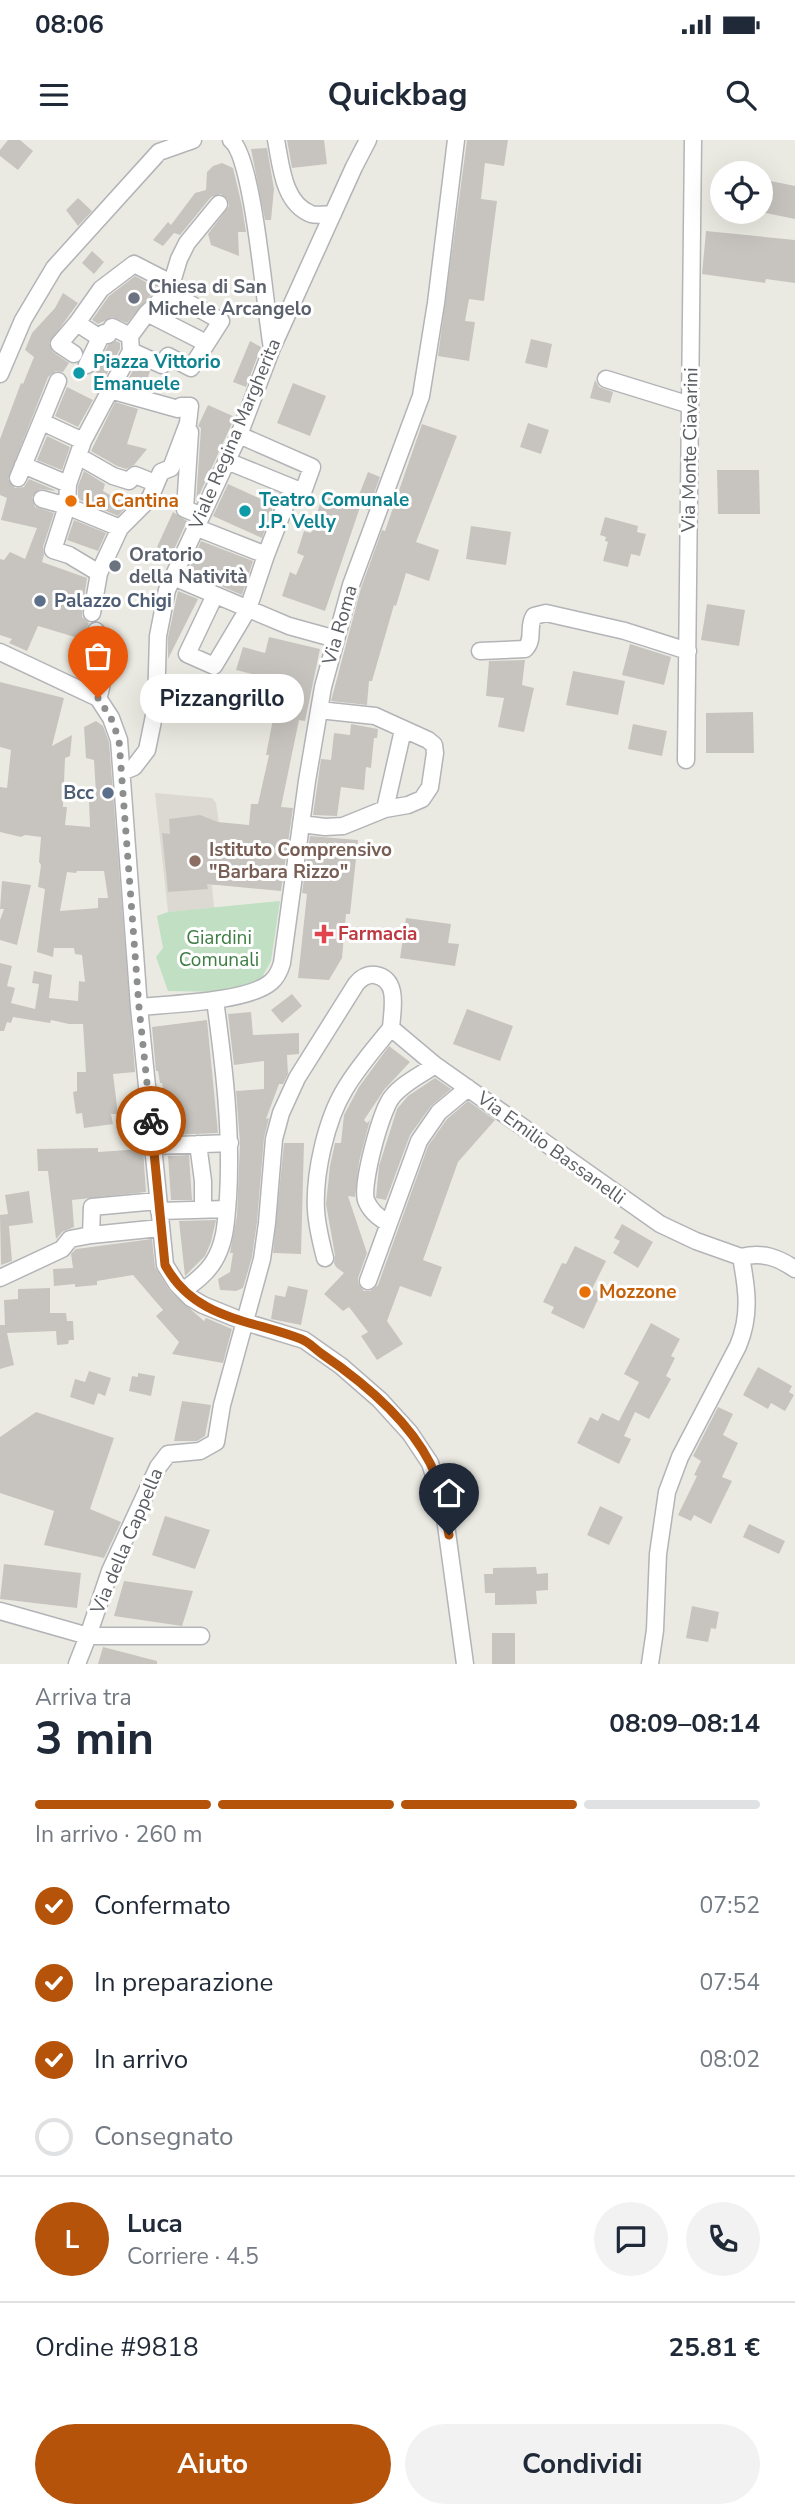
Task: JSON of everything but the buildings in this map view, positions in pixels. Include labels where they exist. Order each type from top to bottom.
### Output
[{"type":"street","points":[[0,374],[23,320],[54,268],[159,152],[193,140]]},
{"type":"street","points":[[230,140],[239,150],[251,191],[272,348]]},
{"type":"street","points":[[276,140],[286,187],[299,207],[313,215],[333,214],[368,140]]},
{"type":"street","name":"Via Roma","points":[[139,1007],[215,1000],[260,989],[271,982],[279,972],[284,958],[319,710],[336,639],[351,585],[421,396],[456,140]]},
{"type":"street","name":"Via Monte Ciavarini","points":[[686,760],[693,140]]},
{"type":"street","points":[[99,573],[69,555],[54,550],[67,506],[68,484],[81,449],[130,344],[147,313],[171,288],[179,259],[187,243],[219,204]]},
{"type":"street","name":"Viale Regina Margherita","points":[[122,772],[134,767],[147,750],[156,706],[161,613],[173,577],[239,435],[272,348],[333,214]]},
{"type":"street","points":[[134,264],[171,288],[221,321],[191,368],[168,356],[162,365],[130,344],[112,327],[108,335],[103,333],[81,359],[59,344],[101,289],[134,264]]},
{"type":"street","points":[[147,313],[206,343]]},
{"type":"street","points":[[77,323],[100,338]]},
{"type":"street","points":[[606,379],[690,405]]},
{"type":"street","points":[[58,381],[20,471],[68,484]]},
{"type":"street","points":[[92,613],[99,573],[120,528],[150,498],[161,472],[171,468],[188,423],[190,406],[181,406],[178,409],[110,390]]},
{"type":"street","points":[[42,422],[81,449],[113,476],[129,481],[135,475],[155,483]]},
{"type":"street","points":[[188,423],[191,437],[185,509],[198,521],[265,555]]},
{"type":"street","points":[[227,461],[303,492],[312,467],[239,435]]},
{"type":"street","points":[[215,595],[187,654],[215,666],[248,609],[265,555],[292,488]]},
{"type":"street","points":[[41,499],[67,506],[120,528]]},
{"type":"street","points":[[173,577],[289,626],[336,639]]},
{"type":"street","points":[[481,651],[524,649],[531,638],[531,620],[534,616],[546,613],[625,631],[688,650]]},
{"type":"street","points":[[96,631],[103,669],[102,690],[98,698]]},
{"type":"street","points":[[0,652],[98,698],[111,718],[119,740],[139,1007],[165,1265],[184,1290],[204,1305],[245,1322],[304,1340],[341,1366],[391,1411],[430,1463],[439,1488],[449,1535],[465,1664]]},
{"type":"street","points":[[301,824],[343,826],[385,809],[417,802],[426,795],[429,787],[435,753],[434,746],[424,738],[380,718],[368,714],[319,710]]},
{"type":"street","points":[[385,809],[403,730]]},
{"type":"street","points":[[245,1322],[265,1237],[274,1139],[287,1097],[356,984],[363,977],[378,975],[386,980],[391,989],[391,1028],[343,1091],[327,1134],[316,1203],[318,1230],[325,1258]]},
{"type":"street","points":[[184,1290],[206,1272],[215,1260],[224,1235],[227,1209],[230,1143],[215,1000]]},
{"type":"street","name":"Via Emilio Bassanelli","points":[[391,1028],[435,1065],[660,1224],[696,1241],[741,1257],[767,1255],[795,1269]]},
{"type":"street","points":[[388,1223],[373,1212],[365,1193],[382,1117],[390,1100],[400,1088],[435,1065]]},
{"type":"street","points":[[368,1281],[410,1163],[424,1132],[439,1112],[468,1088]]},
{"type":"street","points":[[154,1146],[230,1143]]},
{"type":"street","points":[[198,1144],[203,1181],[203,1209]]},
{"type":"street","points":[[91,1235],[92,1207],[227,1209]]},
{"type":"street","points":[[0,1278],[62,1249],[70,1239],[160,1228]]},
{"type":"street","points":[[650,1664],[655,1630],[656,1572],[665,1501],[680,1457],[744,1329],[748,1299],[741,1257]]},
{"type":"street","name":"Via della Cappella","points":[[77,1664],[110,1571],[163,1459],[172,1453],[200,1451],[216,1442],[222,1405],[245,1322]]},
{"type":"street","name":"Via della Cappella","points":[[0,1611],[88,1636],[201,1636]]},
{"type":"shaded area","name":"Istituto Comprensivo \"Barbara Rizzo\"","points":[[155,793],[212,798],[216,803],[224,885],[212,885],[214,908],[168,912]]},
{"type":"green space","name":"Giardini Comunali","points":[[280,901],[271,961],[261,979],[222,992],[168,991],[156,957],[163,948],[157,916],[168,912]]},
{"type":"way so far","points":[[98,698],[111,718],[119,740],[139,1007],[151,1121]]},
{"type":"place","name":"Chiesa di San Michele Arcangelo","points":[[134,298]]},
{"type":"place","name":"Piazza Vittorio Emanuele","points":[[79,373]]},
{"type":"place","name":"La Cantina","points":[[71,501]]},
{"type":"place","name":"Teatro Comunale J.P. Velly","points":[[245,511]]},
{"type":"place","name":"Oratorio della Natività","points":[[115,566]]},
{"type":"place","name":"Palazzo Chigi","points":[[40,601]]},
{"type":"place","name":"Pizzangrillo","points":[[98,698]]},
{"type":"place","name":"Bcc","points":[[108,793]]},
{"type":"place","name":"Istituto Comprensivo \"Barbara Rizzo\"","points":[[195,861]]},
{"type":"place","name":"Farmacia","points":[[324,934]]},
{"type":"place","name":"Mozzone","points":[[585,1292]]},
{"type":"route","points":[[151,1121],[165,1265],[177,1284],[191,1298],[204,1305],[245,1322],[304,1340],[341,1366],[380,1400],[410,1433],[430,1463],[439,1488],[449,1535]]}]
